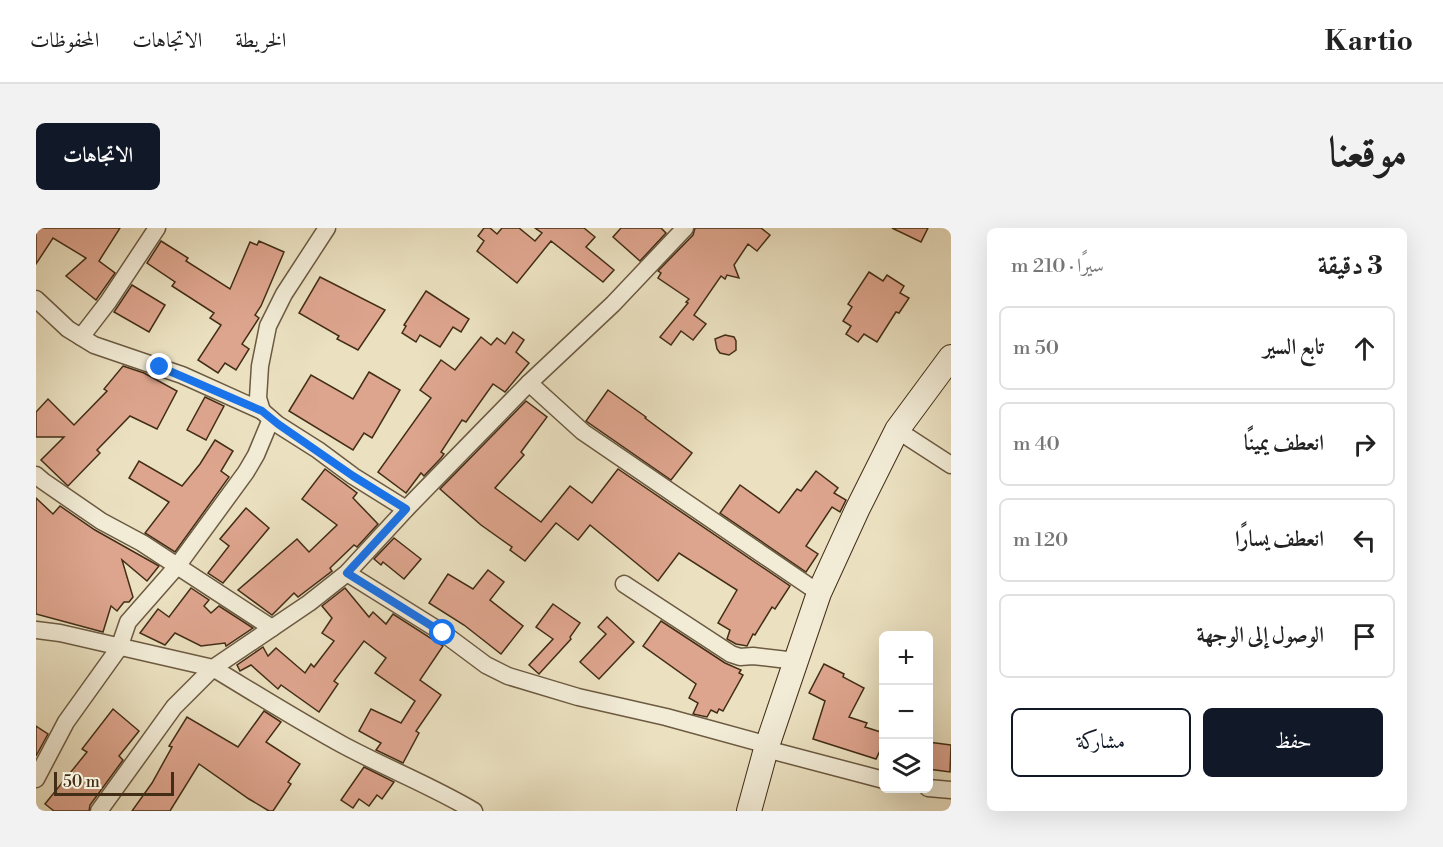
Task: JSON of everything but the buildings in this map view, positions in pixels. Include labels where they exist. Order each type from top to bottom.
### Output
[{"type":"main road","points":[[749,811],[767,747],[819,593],[897,430],[951,357]]},
{"type":"street","points":[[81,337],[108,302],[157,228]]},
{"type":"street","points":[[36,779],[66,722],[118,648],[128,622],[177,565],[256,455],[267,415],[258,398],[260,366],[268,326],[284,294],[327,228]]},
{"type":"street","points":[[99,811],[174,707],[213,668],[309,603],[347,573],[529,383],[613,304],[686,228]]},
{"type":"street","points":[[36,300],[68,329],[94,345],[182,375],[267,415],[353,476],[406,509]]},
{"type":"street","points":[[529,383],[583,432],[819,593]]},
{"type":"street","points":[[897,430],[951,465]]},
{"type":"street","points":[[36,475],[101,521],[142,543],[272,628]]},
{"type":"street","points":[[347,573],[443,633],[486,665],[508,676],[568,694],[666,717],[879,779]]},
{"type":"street","points":[[624,584],[731,654],[740,657],[753,656],[796,661]]},
{"type":"street","points":[[36,630],[60,633],[213,668],[342,744],[474,811]]},
{"type":"street","points":[[933,788],[951,790]]},
{"type":"route","points":[[160,367],[262,411],[353,476],[406,509],[347,573],[443,633]]}]
